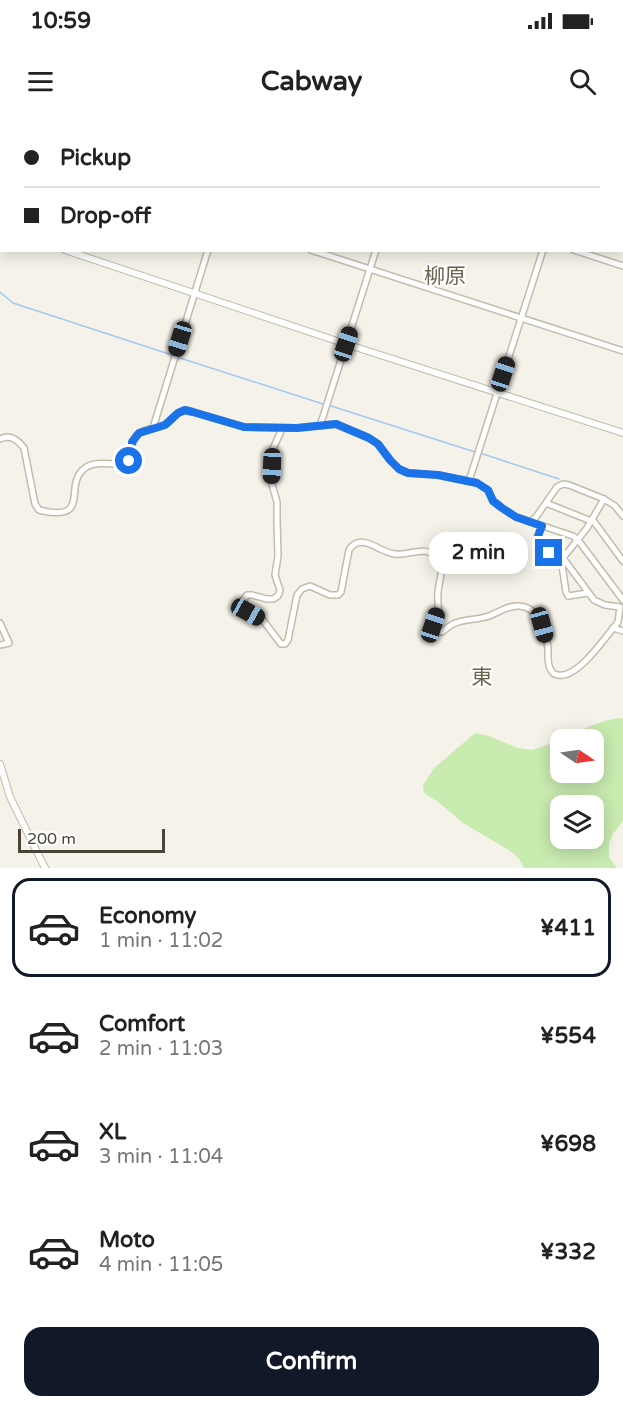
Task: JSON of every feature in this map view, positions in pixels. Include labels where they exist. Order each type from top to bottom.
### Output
[{"type":"street","points":[[71,252],[623,433]]},
{"type":"street","points":[[153,428],[207,252]]},
{"type":"street","points":[[317,252],[623,351]]},
{"type":"street","points":[[320,426],[375,252]]},
{"type":"street","points":[[469,481],[542,252]]},
{"type":"street","points":[[580,252],[623,267]]},
{"type":"street","points":[[0,439],[8,437],[21,443],[24,448],[35,504],[39,510],[53,514],[67,511],[72,505],[76,495],[75,486],[78,475],[86,467],[93,463],[123,464],[129,461],[132,457],[132,442],[139,433],[165,425],[185,410],[244,427],[282,429],[336,424],[378,444],[399,469],[408,473],[438,475],[477,483],[488,490],[493,501],[516,517],[573,536],[622,603],[619,618],[581,666],[561,676],[553,673],[549,668],[547,644],[542,625],[531,610],[516,606],[488,616],[455,623],[442,632],[436,630],[433,625],[438,610],[441,570],[438,560],[431,552],[422,550],[399,555],[391,554],[363,542],[352,545],[349,550],[341,592],[338,596],[310,586],[302,589],[297,595],[288,640],[285,644],[281,644],[262,619],[248,612],[243,603],[248,595],[267,599],[276,598],[280,590],[274,575],[278,556],[277,502],[271,481],[272,452],[282,429]]},
{"type":"street","points":[[530,522],[557,487],[563,484],[604,499],[623,514]]},
{"type":"street","points":[[588,593],[568,596],[562,565],[563,558],[592,520],[604,499]]},
{"type":"street","points":[[546,503],[592,520],[623,561]]},
{"type":"street","points":[[542,526],[537,537],[538,544],[549,553],[563,558],[594,600],[605,605],[622,603]]},
{"type":"street","points":[[0,623],[9,643],[0,645]]},
{"type":"street","points":[[613,628],[623,631]]},
{"type":"street","points":[[0,764],[15,807],[45,868]]},
{"type":"green space","points":[[623,718],[623,821],[609,844],[609,857],[617,868],[524,868],[512,852],[463,823],[424,793],[423,785],[434,768],[475,733],[518,748],[532,750],[550,744],[550,783],[604,783],[604,729],[585,729],[607,720]]},
{"type":"waterway","points":[[0,292],[13,303],[172,355]]},
{"type":"waterway","points":[[177,357],[323,404]]},
{"type":"waterway","points":[[328,405],[475,452]]},
{"type":"waterway","points":[[480,453],[559,479]]},
{"type":"district","name":"柳原","points":[[445,276]]},
{"type":"district","name":"東","points":[[482,677]]},
{"type":"route","points":[[129,461],[132,457],[132,442],[139,433],[165,425],[185,410],[244,427],[282,429],[336,424],[362,434],[378,444],[399,469],[408,473],[438,475],[477,483],[488,490],[493,501],[502,508],[516,517],[542,526],[537,537],[538,544],[549,553]]}]
